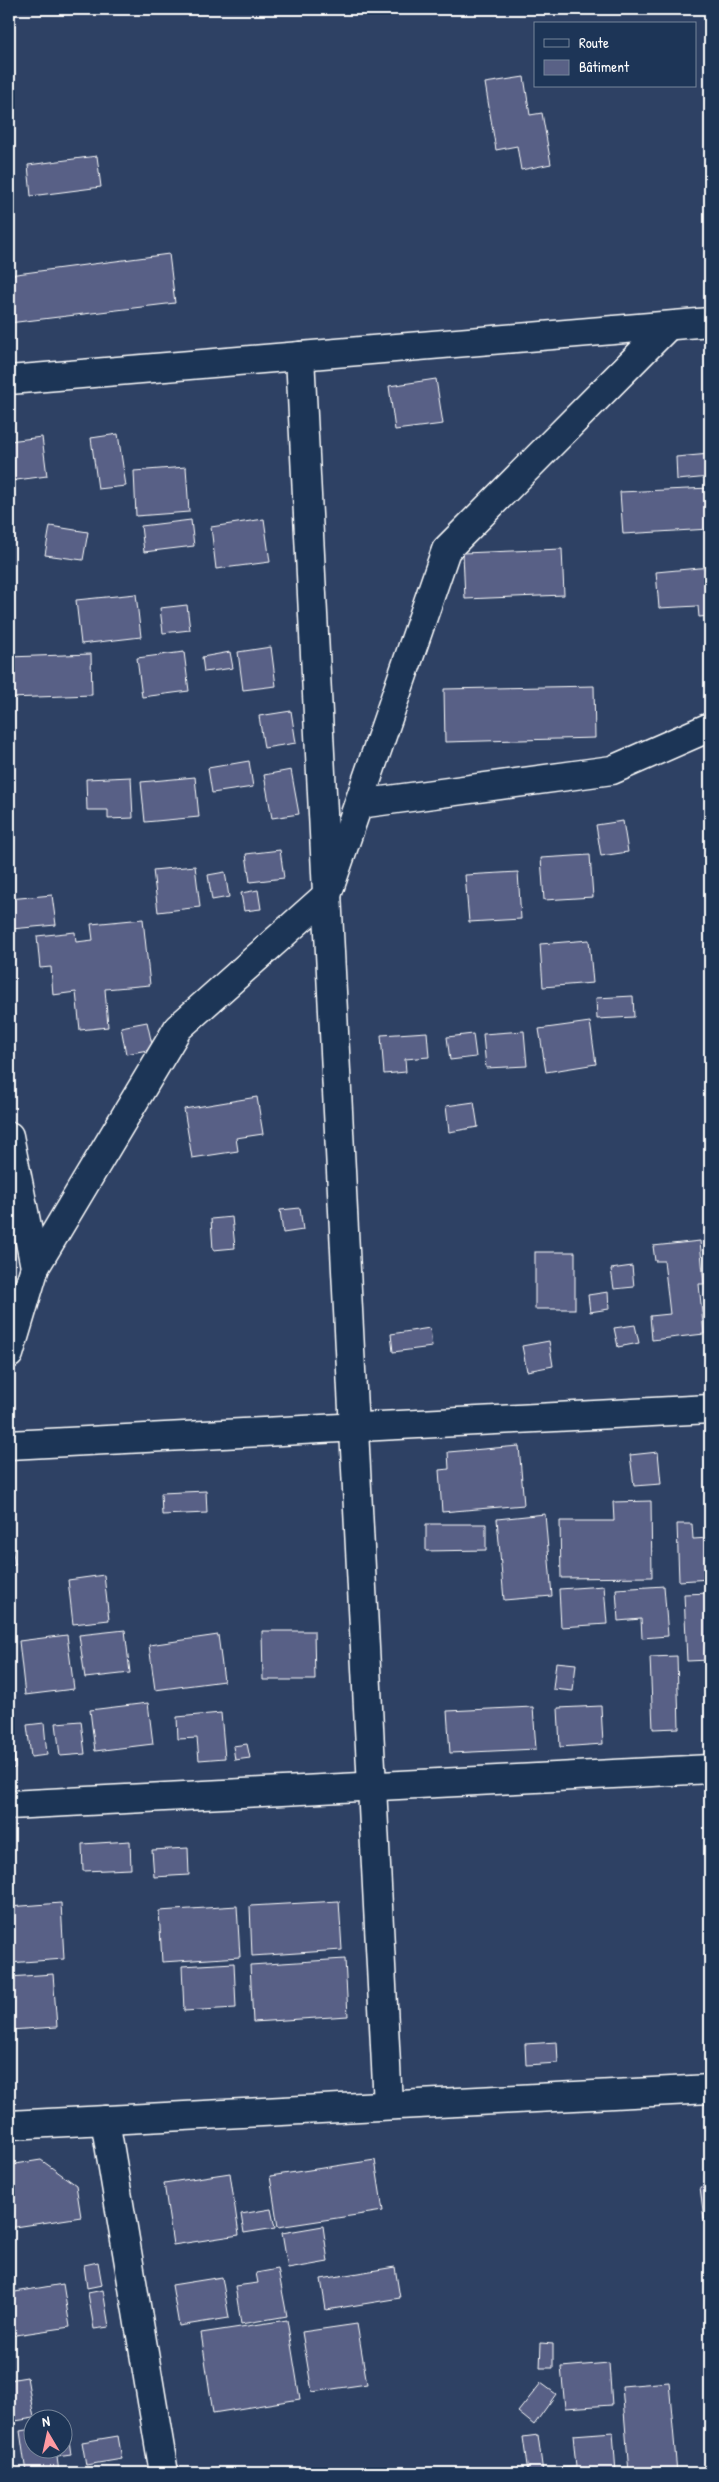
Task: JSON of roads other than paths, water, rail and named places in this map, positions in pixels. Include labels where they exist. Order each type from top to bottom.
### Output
[{"type":"street","points":[[9,380],[710,322]]},
{"type":"street","points":[[9,1354],[36,1267],[178,1028],[327,895],[446,550],[668,326]]},
{"type":"street","points":[[300,356],[388,2105]]},
{"type":"street","points":[[359,804],[612,770],[710,727]]},
{"type":"street","points":[[9,1136],[36,1267]]},
{"type":"street","points":[[9,1445],[710,1408]]},
{"type":"street","points":[[9,1805],[710,1768]]},
{"type":"street","points":[[9,2125],[710,2089]]},
{"type":"street","points":[[105,2120],[164,2473]]}]
